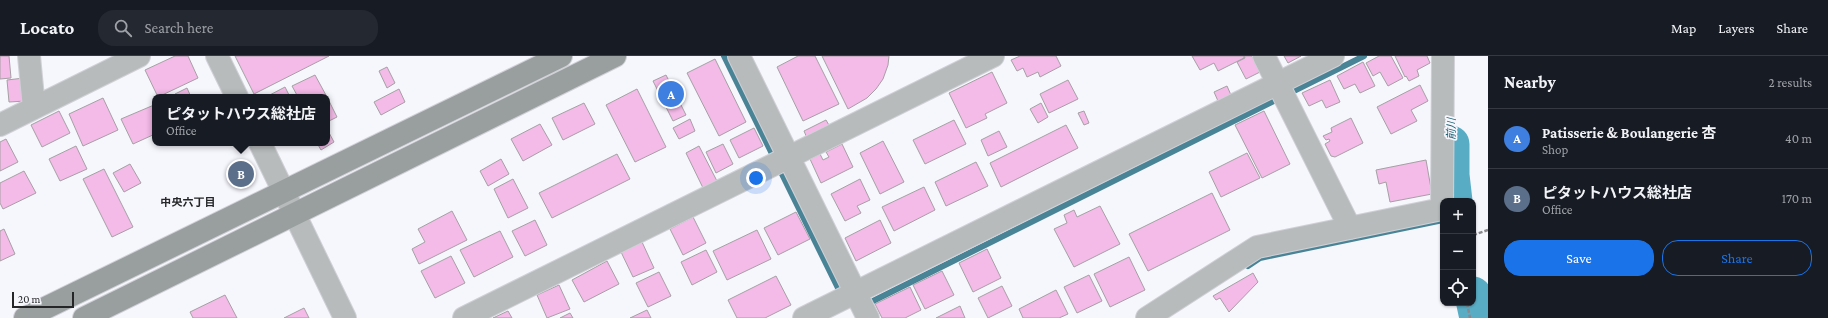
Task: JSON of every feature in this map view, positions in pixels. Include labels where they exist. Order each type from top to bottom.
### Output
[{"type":"street","points":[[29,56],[34,108]]},
{"type":"street","points":[[0,125],[139,56]]},
{"type":"street","points":[[217,56],[236,94]]},
{"type":"street","points":[[24,318],[561,56]]},
{"type":"street","points":[[84,318],[615,56]]},
{"type":"street","points":[[739,56],[781,160],[856,293],[868,318]]},
{"type":"street","points":[[464,318],[993,56]]},
{"type":"street","points":[[1264,56],[1350,228]]},
{"type":"street","points":[[804,318],[1281,92],[1333,56]]},
{"type":"street","points":[[1146,318],[1257,248],[1442,209],[1443,56]]},
{"type":"street","points":[[262,146],[346,318]]},
{"type":"path","points":[[1476,234],[1488,230]]},
{"type":"path","points":[[1468,306],[1470,318]]},
{"type":"building","points":[[0,56],[9,56],[11,78],[0,79]]},
{"type":"building","points":[[175,56],[188,56],[198,78],[164,94],[157,94],[145,70]]},
{"type":"building","points":[[235,56],[329,56],[254,94]]},
{"type":"building","points":[[798,56],[815,56],[839,104],[803,121],[777,67]]},
{"type":"building","points":[[822,56],[889,56],[888,65],[883,79],[876,89],[867,98],[848,109]]},
{"type":"building","points":[[1020,56],[1056,56],[1061,66],[1040,77],[1038,72],[1027,77],[1023,68],[1017,71],[1011,60]]},
{"type":"building","points":[[1192,56],[1244,56],[1244,58],[1218,71],[1214,63],[1200,70]]},
{"type":"building","points":[[1244,56],[1252,56],[1260,72],[1246,79],[1237,62],[1245,58]]},
{"type":"building","points":[[1284,56],[1301,56],[1288,63]]},
{"type":"building","points":[[1379,56],[1391,56],[1403,78],[1388,86],[1380,72],[1373,76],[1366,63]]},
{"type":"building","points":[[1395,56],[1427,56],[1430,63],[1417,70],[1419,76],[1409,81],[1406,76],[1405,77]]},
{"type":"building","points":[[715,59],[746,122],[719,136],[687,73]]},
{"type":"building","points":[[1363,62],[1375,86],[1360,93],[1355,84],[1344,89],[1337,76]]},
{"type":"building","points":[[387,67],[395,83],[387,88],[379,71]]},
{"type":"building","points":[[992,72],[1007,103],[985,114],[987,118],[966,128],[949,93]]},
{"type":"building","points":[[315,75],[325,94],[296,94],[292,86]]},
{"type":"building","points":[[666,75],[686,115],[673,121],[653,81]]},
{"type":"building","points":[[24,78],[26,101],[9,102],[7,80]]},
{"type":"building","points":[[1068,80],[1078,99],[1049,113],[1040,94]]},
{"type":"building","points":[[1330,80],[1340,102],[1326,108],[1322,100],[1309,106],[1302,93]]},
{"type":"building","points":[[1420,85],[1428,101],[1411,110],[1417,121],[1391,134],[1377,107]]},
{"type":"building","points":[[1227,86],[1231,95],[1218,101],[1214,92]]},
{"type":"building","points":[[285,87],[288,94],[272,94]]},
{"type":"building","points":[[187,88],[190,94],[175,94]]},
{"type":"building","points":[[399,89],[405,102],[381,115],[374,102]]},
{"type":"building","points":[[637,89],[666,147],[635,162],[606,105]]},
{"type":"building","points":[[103,98],[118,130],[83,146],[69,114]]},
{"type":"building","points":[[330,103],[337,117],[330,120]]},
{"type":"building","points":[[584,103],[595,124],[563,140],[552,118]]},
{"type":"building","points":[[1041,103],[1048,117],[1038,123],[1030,109]]},
{"type":"building","points":[[152,106],[152,135],[133,144],[121,119]]},
{"type":"building","points":[[59,111],[70,133],[42,147],[31,125]]},
{"type":"building","points":[[1084,111],[1089,123],[1084,125],[1078,113]]},
{"type":"building","points":[[1264,111],[1290,164],[1262,178],[1235,125]]},
{"type":"building","points":[[1351,118],[1363,143],[1335,157],[1331,156],[1325,144],[1330,141],[1329,139],[1326,140],[1323,136],[1332,132],[1331,128]]},
{"type":"building","points":[[690,119],[695,131],[679,139],[673,128]]},
{"type":"building","points":[[826,120],[830,127],[807,138],[804,131]]},
{"type":"building","points":[[954,120],[966,144],[925,164],[913,140]]},
{"type":"building","points":[[540,124],[552,145],[523,161],[511,139]]},
{"type":"building","points":[[1066,125],[1078,148],[1001,187],[990,163]]},
{"type":"building","points":[[754,128],[763,146],[739,158],[730,140]]},
{"type":"building","points":[[999,131],[1007,147],[988,156],[981,140]]},
{"type":"building","points":[[330,135],[334,142],[330,144]]},
{"type":"building","points":[[6,139],[18,162],[0,171],[0,142]]},
{"type":"building","points":[[883,141],[904,182],[880,194],[860,153]]},
{"type":"building","points":[[723,144],[733,164],[716,173],[706,152]]},
{"type":"building","points":[[842,144],[853,167],[821,183],[810,159],[820,154],[823,160],[829,157],[826,152]]},
{"type":"building","points":[[76,146],[87,169],[60,181],[49,159]]},
{"type":"building","points":[[319,146],[328,146],[321,150]]},
{"type":"building","points":[[699,146],[718,183],[704,190],[686,153]]},
{"type":"building","points":[[1247,153],[1260,178],[1221,197],[1209,172]]},
{"type":"building","points":[[617,154],[630,179],[552,218],[539,193]]},
{"type":"building","points":[[501,159],[509,174],[488,186],[480,171]]},
{"type":"building","points":[[1426,160],[1432,194],[1390,202],[1386,182],[1379,184],[1376,170]]},
{"type":"building","points":[[976,162],[988,186],[946,206],[935,182]]},
{"type":"building","points":[[130,164],[141,183],[124,192],[113,173]]},
{"type":"building","points":[[104,169],[133,227],[112,237],[83,179]]},
{"type":"building","points":[[24,171],[36,193],[3,209],[0,203],[0,183]]},
{"type":"building","points":[[513,179],[528,208],[508,218],[494,189]]},
{"type":"building","points":[[860,179],[870,200],[857,206],[861,213],[845,221],[831,194]]},
{"type":"building","points":[[924,187],[935,210],[894,231],[882,207]]},
{"type":"building","points":[[1212,193],[1230,230],[1148,271],[1129,234]]},
{"type":"building","points":[[1100,206],[1120,244],[1074,267],[1054,229],[1067,223],[1064,215],[1074,210],[1077,217]]},
{"type":"building","points":[[452,211],[467,240],[419,264],[412,249],[425,242],[418,229]]},
{"type":"building","points":[[796,212],[810,239],[778,255],[764,228]]},
{"type":"building","points":[[693,217],[706,243],[683,255],[670,229]]},
{"type":"building","points":[[535,220],[547,245],[525,256],[512,231]]},
{"type":"building","points":[[880,220],[891,243],[856,261],[845,238]]},
{"type":"building","points":[[4,229],[15,254],[0,261],[0,231]]},
{"type":"building","points":[[757,230],[771,259],[727,280],[713,251]]},
{"type":"building","points":[[500,231],[513,257],[474,277],[460,250]]},
{"type":"building","points":[[642,242],[654,268],[633,277],[621,252]]},
{"type":"building","points":[[987,249],[1001,278],[973,292],[959,263]]},
{"type":"building","points":[[706,250],[717,272],[692,285],[681,262]]},
{"type":"building","points":[[451,256],[465,283],[435,298],[421,271]]},
{"type":"building","points":[[1129,257],[1145,290],[1110,307],[1094,274]]},
{"type":"building","points":[[607,261],[619,284],[584,302],[572,280]]},
{"type":"building","points":[[942,271],[954,295],[925,309],[913,285]]},
{"type":"building","points":[[659,272],[671,296],[648,307],[636,283]]},
{"type":"building","points":[[1253,273],[1258,282],[1229,312],[1220,298],[1216,300],[1213,296]]},
{"type":"building","points":[[1089,275],[1102,301],[1077,313],[1064,287]]},
{"type":"building","points":[[776,276],[791,305],[765,318],[737,318],[728,300]]},
{"type":"building","points":[[559,285],[570,309],[547,318],[537,295]]},
{"type":"building","points":[[1002,286],[1012,306],[988,318],[978,298]]},
{"type":"building","points":[[910,287],[921,310],[905,318],[882,318],[875,304]]},
{"type":"building","points":[[1056,290],[1068,314],[1059,318],[1023,318],[1019,309]]},
{"type":"building","points":[[225,295],[237,318],[193,318],[190,312]]},
{"type":"building","points":[[960,306],[965,318],[936,318]]},
{"type":"building","points":[[304,308],[309,318],[284,318]]},
{"type":"building","points":[[647,310],[651,318],[630,318]]},
{"type":"building","points":[[508,311],[512,318],[493,318]]},
{"type":"building","points":[[570,313],[573,318],[560,318]]},
{"type":"waterway","points":[[724,56],[838,288]]},
{"type":"waterway","points":[[873,301],[1364,56]]},
{"type":"waterway","name":"前川","points":[[1451,144],[1451,175],[1454,198]]},
{"type":"waterway","points":[[1248,266],[1260,258],[1440,221]]},
{"type":"waterway","name":"前川","points":[[1475,306],[1478,318]]},
{"type":"place","name":"Patisserie & Boulangerie 杏","points":[[671,94]]},
{"type":"place","name":"ピタットハウス総社店","points":[[241,174]]},
{"type":"district","name":"中央六丁目","points":[[188,202]]}]
